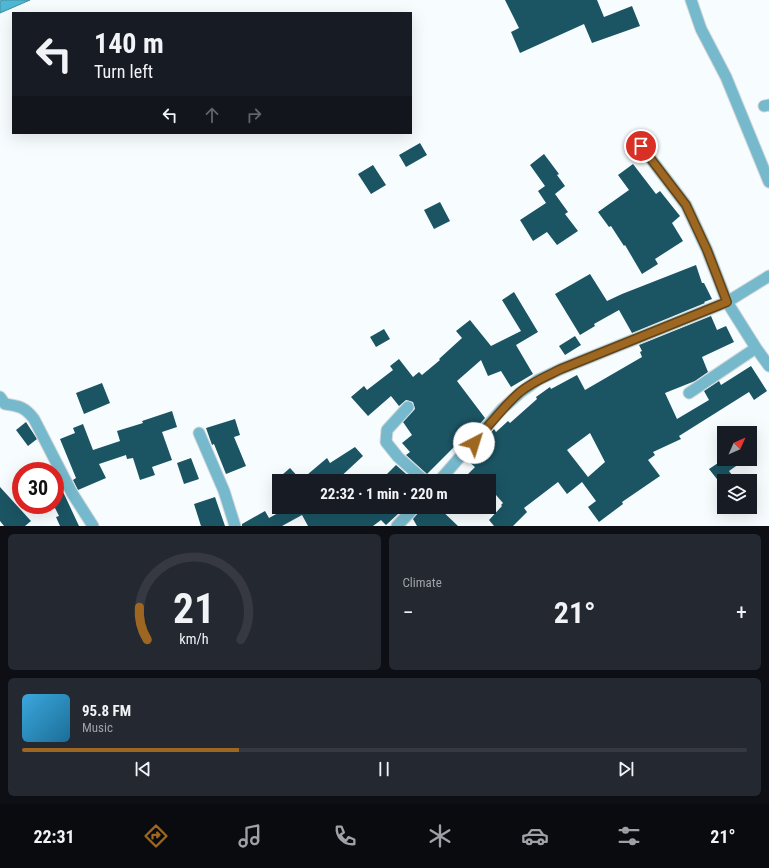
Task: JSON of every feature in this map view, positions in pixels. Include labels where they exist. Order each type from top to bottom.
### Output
[{"type":"street","points":[[691,0],[701,28],[726,77],[769,182]]},
{"type":"street","points":[[641,146],[686,205],[707,250],[727,302],[769,366]]},
{"type":"street","points":[[446,474],[502,409],[521,392],[538,380],[561,369],[727,302],[769,276]]},
{"type":"street","points":[[689,393],[756,348]]},
{"type":"street","points":[[0,397],[5,404],[20,406],[34,419],[72,493],[93,526]]},
{"type":"street","points":[[408,407],[387,430],[386,442],[398,457],[417,474]]},
{"type":"street","points":[[199,433],[224,491],[235,526]]},
{"type":"street","points":[[397,526],[408,514]]},
{"type":"water","points":[[30,0],[0,13],[0,1]]},
{"type":"building","points":[[505,0],[597,0],[604,17],[632,6],[640,26],[592,43],[584,24],[520,53],[511,32],[519,28]]},
{"type":"building","points":[[420,143],[427,155],[406,167],[399,155]]},
{"type":"building","points":[[544,154],[559,174],[557,175],[565,186],[555,194],[568,212],[565,214],[578,231],[557,245],[547,232],[533,241],[520,220],[546,203],[538,191],[545,186],[530,165]]},
{"type":"building","points":[[633,164],[656,194],[660,191],[680,216],[672,223],[683,241],[655,259],[658,264],[642,274],[625,245],[624,246],[611,226],[609,227],[598,212],[629,190],[618,175]]},
{"type":"building","points":[[373,165],[386,185],[371,194],[358,174]]},
{"type":"building","points":[[440,202],[450,221],[434,229],[424,210]]},
{"type":"building","points":[[696,265],[702,283],[704,283],[712,299],[632,333],[619,310],[594,324],[595,326],[580,335],[555,294],[590,274],[607,301]]},
{"type":"building","points":[[514,292],[538,332],[516,345],[533,374],[511,387],[501,371],[488,376],[481,360],[457,381],[485,418],[457,450],[454,447],[427,474],[406,455],[410,452],[402,443],[412,435],[403,422],[415,409],[413,402],[406,400],[399,406],[391,396],[368,416],[351,397],[364,386],[367,390],[393,370],[390,366],[399,359],[413,377],[419,372],[422,375],[440,360],[439,359],[462,338],[456,331],[470,320],[491,346],[521,331],[502,300]]},
{"type":"building","points":[[711,316],[717,330],[726,326],[734,342],[702,357],[708,372],[695,381],[665,393],[677,419],[709,400],[704,391],[719,381],[721,385],[751,366],[767,391],[754,400],[749,392],[679,436],[681,439],[653,452],[655,455],[648,460],[660,476],[622,502],[623,504],[599,522],[588,507],[596,501],[582,482],[567,494],[558,482],[524,508],[527,512],[513,526],[494,526],[489,520],[496,514],[503,503],[496,495],[496,474],[468,474],[475,467],[467,460],[494,429],[496,432],[508,421],[510,423],[537,399],[536,397],[550,387],[551,389],[577,375],[585,390],[642,357],[640,352],[642,351],[639,345]],"holes":[[[590,433],[605,462],[588,477],[567,450]]]},
{"type":"building","points":[[384,329],[390,339],[376,347],[370,337]]},
{"type":"building","points":[[575,336],[581,345],[565,355],[559,346]]},
{"type":"building","points":[[102,383],[110,403],[84,414],[76,393]]},
{"type":"building","points":[[172,411],[177,427],[162,432],[172,460],[152,467],[155,475],[140,480],[133,458],[127,459],[126,455],[99,464],[106,478],[78,490],[73,480],[76,478],[60,439],[75,433],[73,428],[83,424],[93,450],[120,441],[117,431],[143,423],[142,421]]},
{"type":"building","points":[[235,419],[240,435],[234,437],[246,466],[226,474],[214,444],[212,445],[206,428]]},
{"type":"building","points":[[26,422],[37,439],[28,446],[16,430]]},
{"type":"building","points":[[355,447],[363,456],[344,474],[308,474],[327,458],[330,463]]},
{"type":"building","points":[[191,458],[199,479],[184,484],[177,463]]},
{"type":"building","points":[[717,464],[717,466],[736,466],[729,471],[731,474],[717,474],[717,479],[709,469]]},
{"type":"building","points":[[396,465],[406,474],[387,474]]},
{"type":"building","points":[[290,468],[296,474],[283,474]]},
{"type":"building","points":[[0,487],[12,500],[12,514],[25,514],[31,521],[25,526],[4,526],[0,521]]},
{"type":"building","points":[[64,494],[79,526],[60,526],[56,517],[59,516],[58,514],[64,514]]},
{"type":"building","points":[[215,497],[225,526],[201,526],[194,504]]},
{"type":"building","points":[[265,511],[269,518],[276,514],[398,514],[386,525],[381,520],[373,526],[308,526],[302,515],[282,526],[242,526],[242,524]]},
{"type":"building","points":[[417,514],[445,514],[458,526],[417,526],[413,519]]},
{"type":"route","points":[[474,443],[502,409],[521,392],[538,380],[561,369],[727,302],[707,250],[686,205],[641,146]]}]
